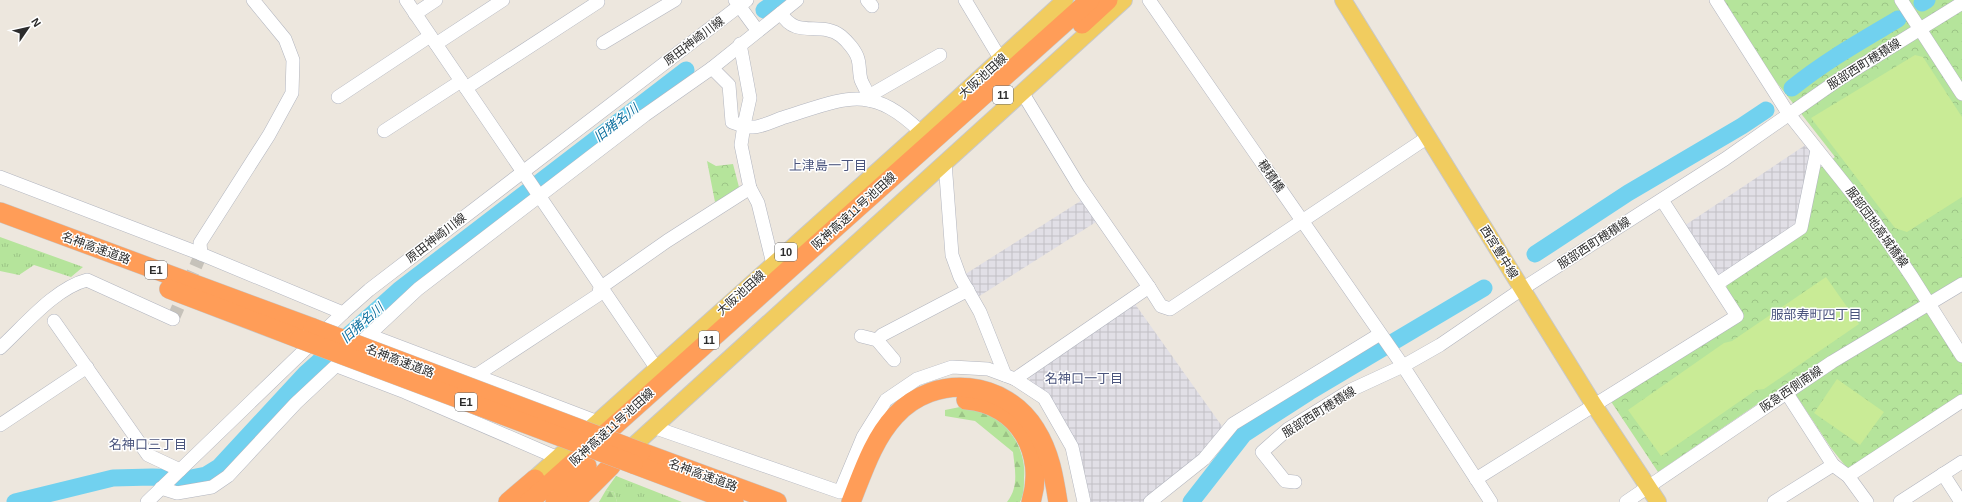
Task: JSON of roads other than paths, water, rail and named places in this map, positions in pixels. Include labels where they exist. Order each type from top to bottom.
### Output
[{"type":"highway","name":"阪神高速11号池田線","points":[[548,502],[894,185],[1090,0]]},
{"type":"highway","name":"阪神高速11号池田線","points":[[529,502],[1108,0]]},
{"type":"highway","name":"名神高速道路","points":[[0,212],[306,333],[628,463],[719,481],[777,502]]},
{"type":"highway","name":"名神高速道路","points":[[0,225],[306,333],[452,397],[734,502]]},
{"type":"highway","points":[[851,502],[872,450],[879,437],[896,415],[905,406],[930,392],[957,387],[971,387],[997,394],[1014,405],[1029,419],[1049,457],[1058,502]]},
{"type":"highway","points":[[864,502],[883,456],[905,424],[925,408],[936,403],[960,399],[982,402],[993,406],[1011,418],[1025,435],[1034,456],[1036,468],[1036,481],[1031,502]]},
{"type":"highway","points":[[575,502],[628,463],[708,502]]},
{"type":"highway","points":[[555,502],[587,466]]},
{"type":"highway","points":[[508,502],[535,479]]},
{"type":"highway","points":[[719,481],[786,502]]},
{"type":"main road","name":"大阪池田線","points":[[504,502],[535,479],[1001,60],[1065,0]]},
{"type":"main road","points":[[590,502],[597,485],[628,463],[653,427],[1124,0]]},
{"type":"main road","name":"西宮豊中線","points":[[1343,0],[1594,405],[1658,502]]},
{"type":"street","points":[[200,254],[200,243],[269,135],[292,93],[293,60],[285,39],[253,0]]},
{"type":"street","points":[[406,0],[538,193],[600,288],[657,369]]},
{"type":"street","points":[[415,14],[436,0]]},
{"type":"street","points":[[338,97],[503,0]]},
{"type":"street","points":[[603,44],[674,0]]},
{"type":"street","points":[[162,488],[177,493],[212,487],[228,476],[296,403],[418,289],[538,193],[644,115],[712,68],[757,30],[797,0]]},
{"type":"street","points":[[965,0],[1001,60]]},
{"type":"street","name":"穂積橋","points":[[1149,0],[1403,366],[1491,502]]},
{"type":"street","name":"服部団地高城橋線","points":[[1716,0],[1785,109],[1874,221],[1962,356]]},
{"type":"street","points":[[384,131],[604,1]]},
{"type":"street","points":[[740,2],[757,30]]},
{"type":"street","name":"原田神崎川線","points":[[147,502],[343,313],[369,290],[525,174],[740,2]]},
{"type":"street","points":[[1902,2],[1962,94]]},
{"type":"street","name":"服部西町穂積線","points":[[1295,482],[1285,481],[1262,452],[1288,429],[1351,390],[1403,366],[1440,345],[1522,289],[1725,159],[1785,109],[1838,80],[1962,3]]},
{"type":"street","points":[[780,13],[786,22],[794,27],[822,29],[840,35],[850,45],[858,58],[858,69],[870,100]]},
{"type":"street","points":[[463,84],[559,20]]},
{"type":"street","points":[[740,44],[750,98],[741,145],[750,188],[758,203],[773,264]]},
{"type":"street","points":[[870,100],[874,93],[940,55]]},
{"type":"street","points":[[712,68],[729,85],[732,122],[752,128],[837,100],[854,98],[870,100],[889,106],[906,117],[921,132]]},
{"type":"street","points":[[1022,92],[1079,186],[1161,306],[1170,308],[1428,137]]},
{"type":"street","points":[[1717,284],[1801,228],[1817,150]]},
{"type":"street","points":[[945,162],[952,255],[960,278],[980,312],[1010,377]]},
{"type":"street","points":[[0,177],[200,254],[343,313]]},
{"type":"street","points":[[475,376],[598,295],[600,288],[667,241],[750,188]]},
{"type":"street","points":[[1476,479],[1737,316],[1662,200]]},
{"type":"street","points":[[0,348],[46,305],[73,283],[87,280],[173,319]]},
{"type":"street","name":"阪急西側南線","points":[[1626,502],[1832,362],[1962,284]]},
{"type":"street","points":[[1010,377],[1149,287]]},
{"type":"street","points":[[877,340],[882,335],[968,290]]},
{"type":"street","points":[[54,321],[148,454],[180,470]]},
{"type":"street","points":[[369,335],[598,422]]},
{"type":"street","points":[[861,336],[877,340],[894,360]]},
{"type":"street","points":[[1150,502],[1204,459],[1233,424],[1382,336]]},
{"type":"street","points":[[337,366],[405,392],[558,458]]},
{"type":"street","points":[[0,425],[87,367]]},
{"type":"street","points":[[653,427],[840,492],[863,437],[886,400],[917,379],[952,367],[988,369],[1010,377],[1044,398],[1072,447],[1084,502]]},
{"type":"street","points":[[1786,392],[1833,465],[1848,476],[1867,502]]},
{"type":"street","points":[[1848,476],[1962,401]]},
{"type":"street","points":[[1900,502],[1962,462]]},
{"type":"street","points":[[1774,502],[1833,465]]},
{"type":"street","points":[[1942,474],[1961,499]]},
{"type":"waterway","name":"旧猪名川","points":[[764,10],[778,0]]},
{"type":"waterway","points":[[1922,3],[1927,0]]},
{"type":"waterway","points":[[1792,88],[1830,60],[1898,19]]},
{"type":"waterway","name":"旧猪名川","points":[[15,502],[113,478],[191,478],[206,475],[219,467],[306,373],[399,290],[686,70]]},
{"type":"waterway","points":[[1535,254],[1628,193],[1742,126],[1766,110]]},
{"type":"waterway","points":[[1191,502],[1244,434],[1309,392],[1484,288]]},
{"type":"tunnel","points":[[173,319],[201,254]]},
{"type":"district","name":"上津島一丁目","points":[[828,165]]},
{"type":"district","name":"服部寿町四丁目","points":[[1816,314]]},
{"type":"district","name":"名神口一丁目","points":[[1084,378]]},
{"type":"district","name":"名神口三丁目","points":[[148,444]]}]
